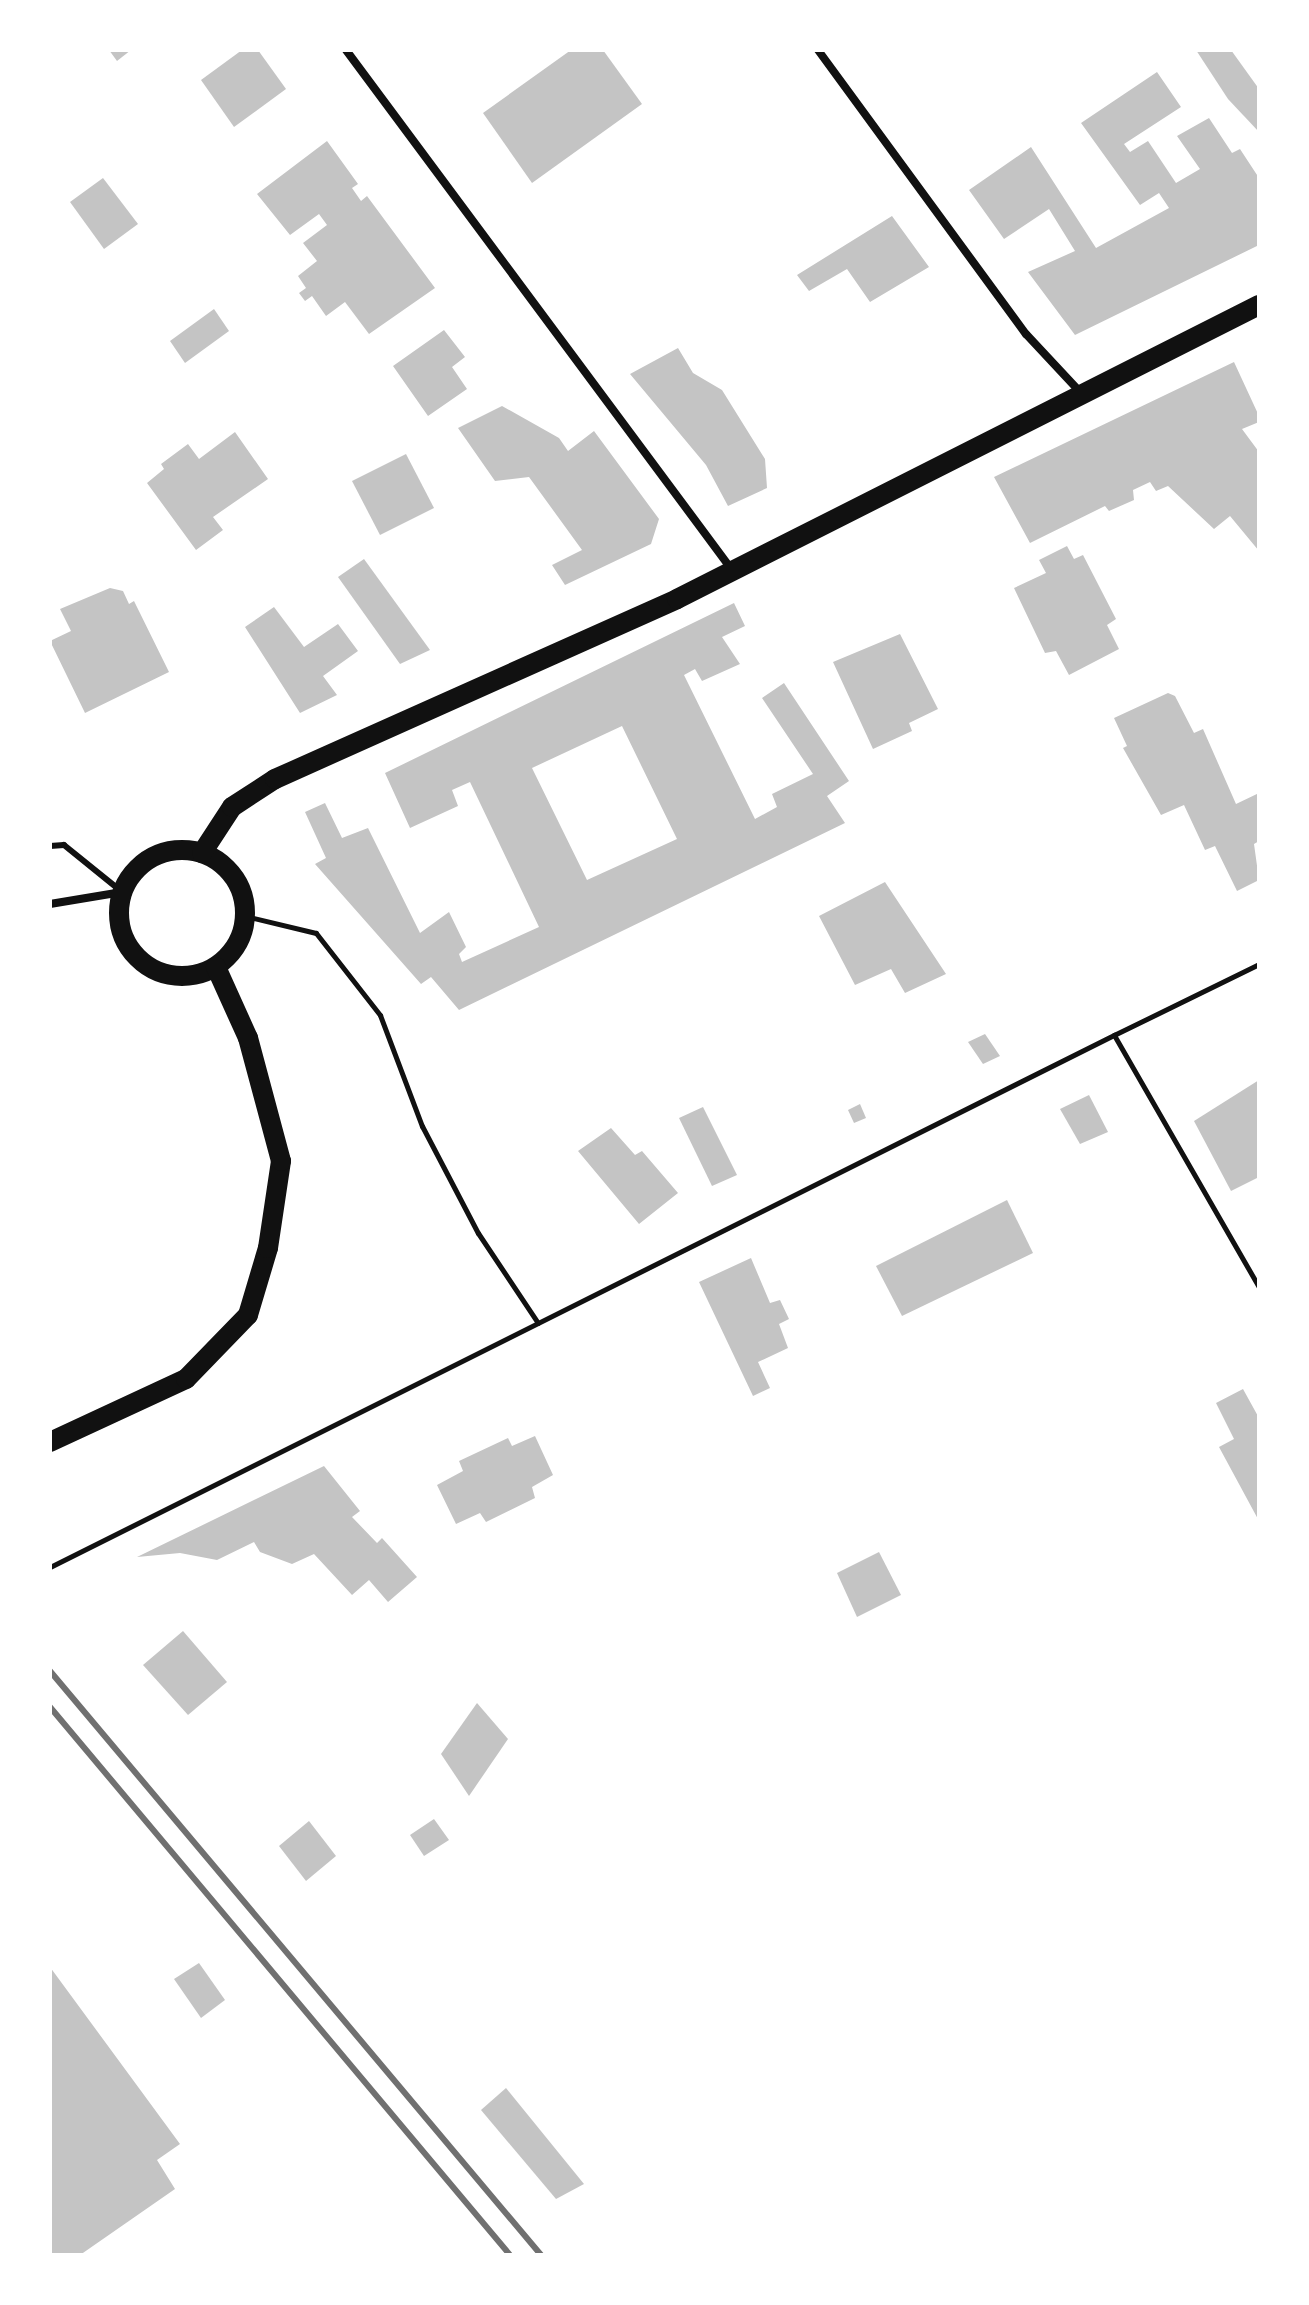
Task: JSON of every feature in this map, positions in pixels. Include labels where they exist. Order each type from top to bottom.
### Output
[{"type":"main road","points":[[202,853],[232,807],[275,779],[733,571],[1259,305]]},
{"type":"main road","points":[[183,849],[202,853],[235,877],[245,916],[241,937],[216,967],[178,976],[142,963],[120,931],[122,892],[145,860],[183,849]]},
{"type":"main road","points":[[50,1442],[186,1379],[248,1315],[268,1248],[281,1161],[248,1038],[216,967]]},
{"type":"street","points":[[346,50],[733,571]]},
{"type":"street","points":[[818,50],[1026,334],[1083,395]]},
{"type":"street","points":[[50,904],[122,892]]},
{"type":"lane","points":[[50,846],[64,845],[122,892]]},
{"type":"path","points":[[245,916],[316,933],[380,1015],[422,1126],[478,1233],[538,1323]]},
{"type":"path","points":[[50,1567],[1259,964]]},
{"type":"path","points":[[1114,1035],[1259,1287]]},
{"type":"building","points":[[109,50],[131,50],[117,61]]},
{"type":"building","points":[[242,50],[258,50],[286,89],[234,127],[201,80]]},
{"type":"building","points":[[571,50],[603,50],[642,104],[532,183],[483,113]]},
{"type":"building","points":[[1196,50],[1231,50],[1259,89],[1259,132],[1228,99]]},
{"type":"building","points":[[1157,72],[1181,107],[1124,144],[1130,152],[1148,141],[1176,183],[1200,169],[1177,136],[1209,118],[1232,153],[1240,149],[1259,178],[1259,245],[1075,335],[1028,272],[1075,251],[1049,209],[1004,239],[969,190],[1031,147],[1096,248],[1169,208],[1159,193],[1140,205],[1081,123]]},
{"type":"building","points":[[327,141],[358,184],[352,188],[361,201],[367,196],[435,288],[369,334],[345,302],[326,316],[312,296],[305,301],[299,293],[306,288],[298,276],[317,261],[303,243],[327,225],[319,214],[290,235],[257,194]]},
{"type":"building","points":[[103,178],[138,224],[104,249],[70,202]]},
{"type":"building","points":[[892,216],[929,267],[870,302],[847,269],[809,291],[797,275]]},
{"type":"building","points":[[214,309],[229,331],[185,363],[170,341]]},
{"type":"building","points":[[444,330],[465,357],[452,367],[467,389],[428,416],[393,366]]},
{"type":"building","points":[[678,348],[693,373],[722,390],[765,459],[767,488],[728,506],[706,465],[630,374]]},
{"type":"building","points":[[1234,362],[1259,416],[1259,422],[1242,429],[1259,452],[1259,551],[1230,516],[1214,529],[1168,486],[1156,491],[1150,482],[1133,490],[1134,500],[1109,511],[1105,506],[1030,543],[994,477]]},
{"type":"building","points":[[502,406],[559,438],[568,451],[594,431],[659,519],[651,544],[565,585],[552,565],[582,550],[529,477],[495,481],[458,428]]},
{"type":"building","points":[[235,432],[268,479],[213,517],[223,530],[196,550],[147,483],[164,469],[161,464],[188,444],[199,459]]},
{"type":"building","points":[[406,454],[434,508],[380,535],[352,481]]},
{"type":"building","points":[[1067,546],[1074,559],[1083,555],[1116,619],[1107,625],[1119,649],[1069,675],[1056,651],[1045,653],[1014,588],[1046,573],[1039,560]]},
{"type":"building","points":[[364,559],[430,650],[400,664],[338,577]]},
{"type":"building","points":[[110,588],[123,591],[129,604],[134,601],[169,672],[85,713],[50,641],[71,631],[60,609]]},
{"type":"building","points":[[734,603],[745,626],[722,637],[740,664],[702,681],[695,669],[684,675],[755,819],[777,807],[772,794],[813,774],[762,698],[784,683],[849,781],[827,796],[845,823],[459,1010],[431,977],[421,984],[315,864],[326,858],[305,812],[325,803],[342,838],[368,828],[420,933],[449,912],[466,947],[459,954],[462,962],[539,927],[470,782],[452,790],[458,806],[410,828],[385,773]],"holes":[[[622,726],[677,839],[587,880],[532,768]]]},
{"type":"building","points":[[274,607],[304,647],[338,624],[358,651],[323,676],[337,695],[300,713],[245,627]]},
{"type":"building","points":[[900,634],[938,709],[909,723],[912,731],[873,749],[833,662]]},
{"type":"building","points":[[1168,693],[1175,696],[1194,733],[1203,729],[1236,804],[1259,793],[1259,841],[1254,844],[1259,880],[1237,891],[1215,846],[1205,850],[1184,805],[1161,815],[1123,748],[1127,746],[1114,718]]},
{"type":"building","points":[[885,882],[946,974],[905,993],[891,969],[855,985],[819,916]]},
{"type":"building","points":[[985,1034],[1000,1056],[983,1064],[968,1042]]},
{"type":"building","points":[[1259,1080],[1259,1177],[1231,1191],[1194,1121]]},
{"type":"building","points":[[1089,1095],[1108,1132],[1080,1144],[1060,1109]]},
{"type":"building","points":[[860,1104],[866,1118],[854,1123],[848,1110]]},
{"type":"building","points":[[703,1107],[737,1175],[712,1186],[679,1118]]},
{"type":"building","points":[[611,1128],[635,1155],[642,1151],[678,1193],[639,1224],[578,1151]]},
{"type":"building","points":[[1007,1200],[1033,1253],[902,1316],[876,1266]]},
{"type":"building","points":[[751,1258],[770,1303],[780,1300],[789,1319],[779,1324],[788,1348],[758,1362],[770,1388],[753,1396],[699,1282]]},
{"type":"building","points":[[1243,1389],[1259,1418],[1259,1521],[1219,1447],[1234,1439],[1216,1403]]},
{"type":"building","points":[[535,1436],[553,1475],[532,1487],[535,1498],[486,1522],[480,1513],[456,1524],[437,1485],[463,1471],[459,1461],[508,1438],[512,1446]]},
{"type":"building","points":[[324,1466],[360,1511],[352,1517],[377,1543],[382,1538],[417,1577],[388,1602],[369,1580],[352,1595],[314,1554],[292,1564],[260,1552],[254,1542],[217,1560],[180,1553],[137,1557]]},
{"type":"building","points":[[879,1552],[901,1595],[857,1617],[837,1573]]},
{"type":"building","points":[[183,1631],[227,1682],[188,1715],[143,1665]]},
{"type":"building","points":[[477,1703],[508,1739],[469,1796],[441,1754]]},
{"type":"building","points":[[434,1819],[449,1840],[424,1856],[410,1835]]},
{"type":"building","points":[[309,1821],[336,1856],[306,1881],[279,1846]]},
{"type":"building","points":[[199,1963],[225,2000],[201,2018],[174,1979]]},
{"type":"building","points":[[50,1967],[180,2144],[157,2160],[175,2189],[80,2255],[50,2255]]},
{"type":"building","points":[[506,2088],[584,2184],[556,2199],[481,2110]]},
{"type":"railway","points":[[50,1671],[541,2255]]},
{"type":"railway","points":[[50,1707],[510,2255]]}]
